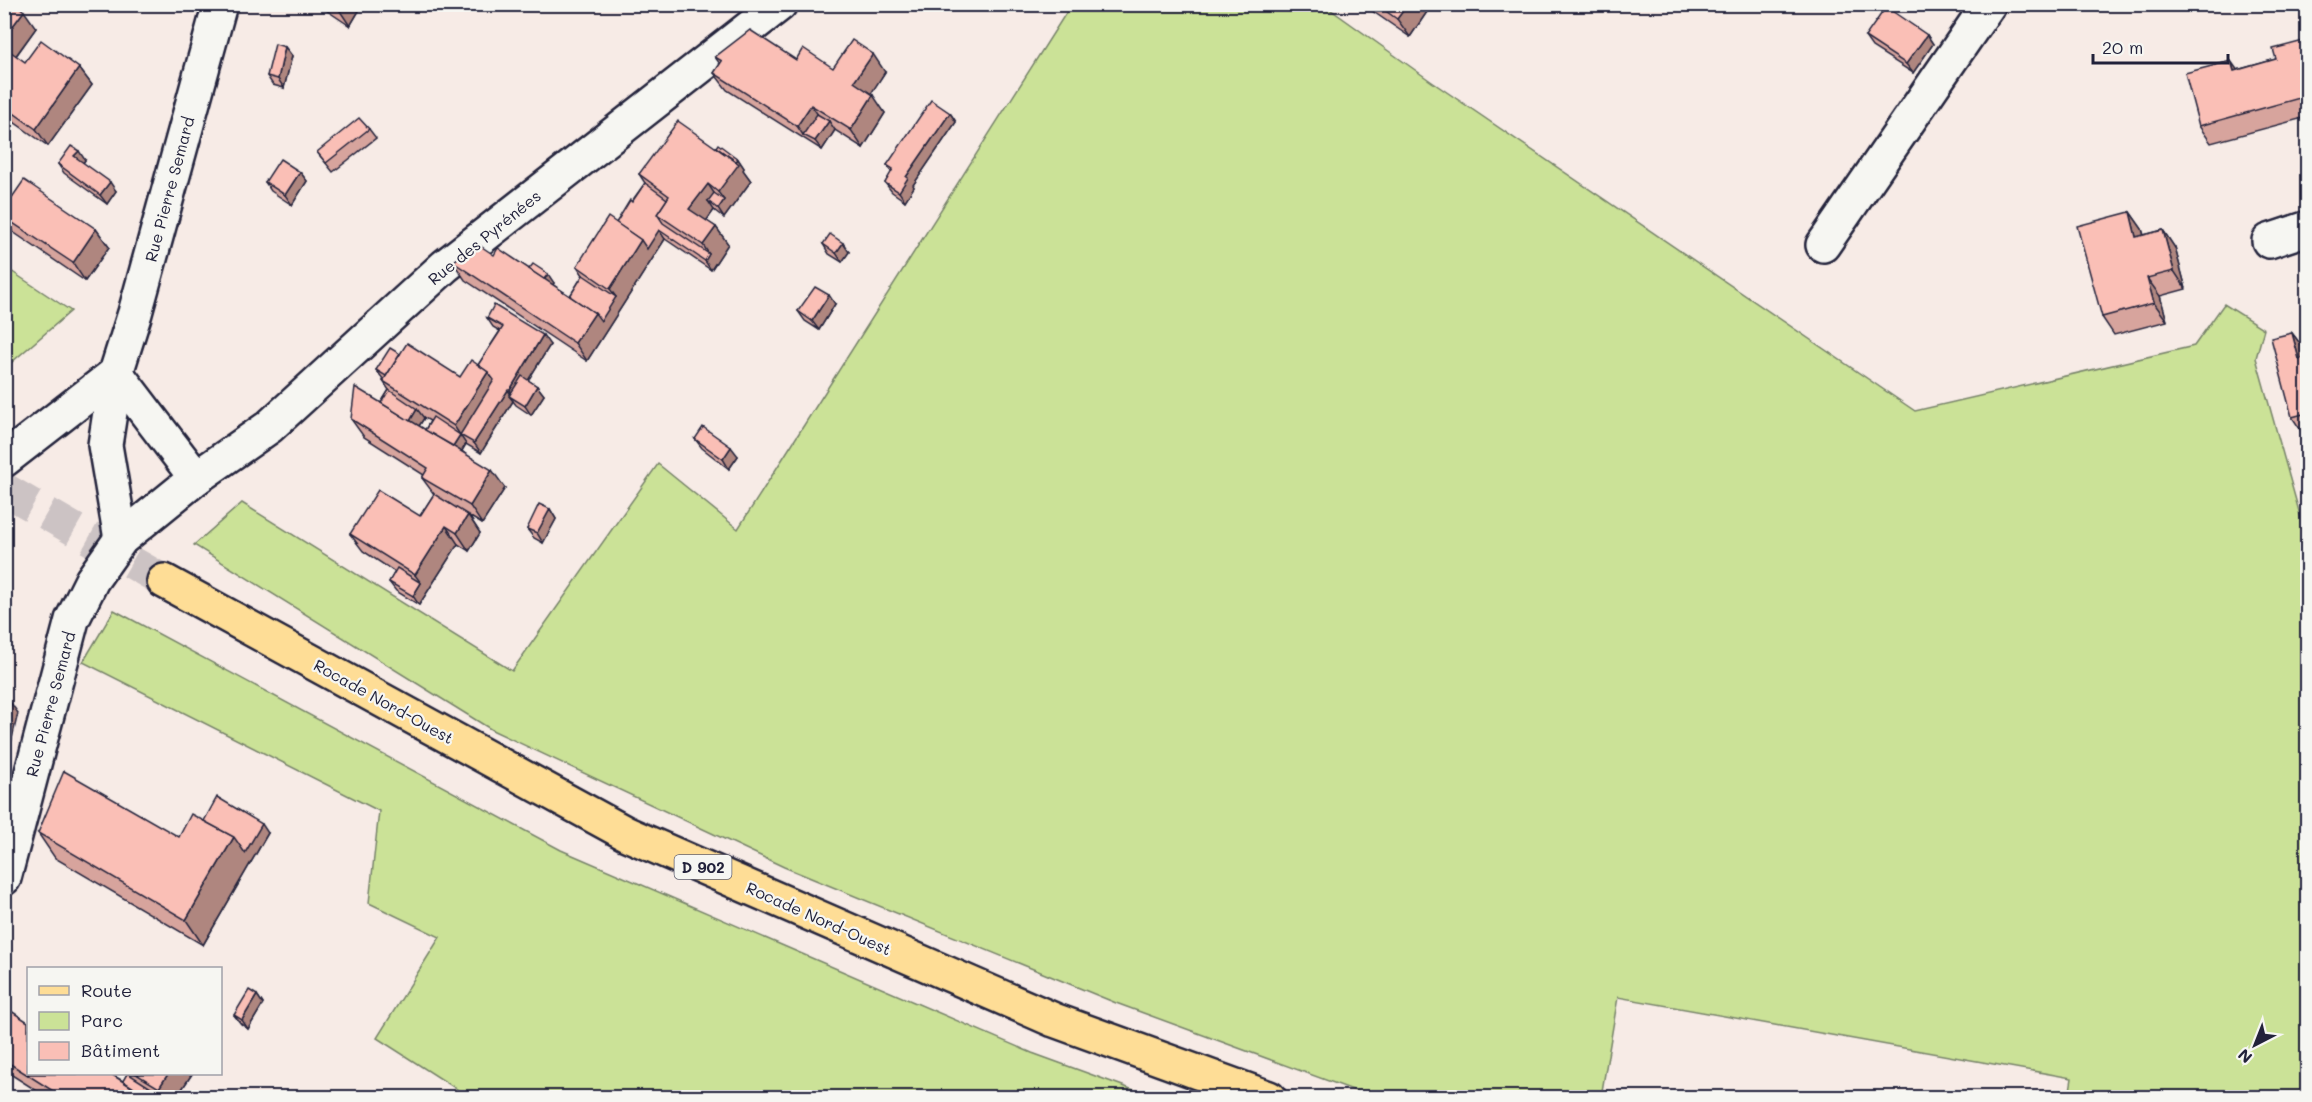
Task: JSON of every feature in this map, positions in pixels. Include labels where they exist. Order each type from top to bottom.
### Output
[{"type":"main road","name":"Rocade Nord-Ouest","points":[[164,581],[627,834],[1054,1020],[1269,1098]]},
{"type":"street","name":"Rue Pierre Semard","points":[[121,539],[105,445],[116,373],[135,313],[220,4]]},
{"type":"street","name":"Rue des Pyrénées","points":[[196,478],[269,427],[445,266],[780,4]]},
{"type":"street","points":[[1823,244],[1989,4]]},
{"type":"street","points":[[2269,241],[2307,228]]},
{"type":"street","points":[[4,460],[116,373],[196,478]]},
{"type":"street","name":"Rue Pierre Semard","points":[[4,878],[72,620],[92,580],[121,539],[196,478]]},
{"type":"green space","points":[[1071,5],[1324,5],[1432,82],[1915,411],[2194,346],[2224,304],[2264,329],[2256,358],[2307,540],[2307,1097],[2069,1097],[2072,1078],[1618,997],[1601,1097],[1372,1097],[1116,1003],[784,867],[492,730],[194,545],[242,503],[512,671],[658,464],[738,529]]},
{"type":"green space","points":[[5,267],[71,311],[4,368]]},
{"type":"green space","points":[[114,610],[561,850],[1032,1053],[1153,1097],[469,1097],[377,1038],[440,937],[369,903],[379,811],[83,662]]},
{"type":"building","points":[[4,4],[16,4],[24,11],[4,38]]},
{"type":"building","points":[[1376,4],[1408,4],[1397,19]]},
{"type":"building","points":[[1886,7],[1927,35],[1906,64],[1865,37]]},
{"type":"building","points":[[750,30],[796,60],[803,48],[833,68],[852,40],[873,54],[854,82],[873,95],[851,130],[811,105],[797,126],[714,73],[722,61],[715,57]]},
{"type":"building","points":[[41,40],[79,68],[36,129],[4,106],[4,47],[25,62]]},
{"type":"building","points":[[2307,40],[2307,96],[2199,126],[2185,73],[2231,61],[2234,71],[2276,59],[2273,49]]},
{"type":"building","points":[[275,44],[285,47],[278,79],[267,76]]},
{"type":"building","points":[[931,100],[950,113],[906,177],[908,178],[899,192],[885,183],[893,169],[887,165]]},
{"type":"building","points":[[817,114],[829,121],[815,141],[803,135]]},
{"type":"building","points":[[359,118],[369,129],[326,163],[317,152]]},
{"type":"building","points":[[678,121],[739,164],[718,192],[708,184],[689,209],[716,227],[703,245],[657,214],[669,196],[639,174]]},
{"type":"building","points":[[718,144],[738,159],[736,161],[716,147]]},
{"type":"building","points":[[71,146],[79,151],[74,156],[110,182],[100,195],[58,164]]},
{"type":"building","points":[[280,159],[300,172],[285,195],[265,182]]},
{"type":"building","points":[[24,180],[96,229],[73,263],[4,217],[4,209]]},
{"type":"building","points":[[645,183],[667,199],[657,214],[663,223],[709,254],[705,261],[659,230],[647,249],[641,240],[616,223],[630,200],[632,202]]},
{"type":"building","points":[[714,193],[724,200],[718,209],[708,201]]},
{"type":"building","points":[[2130,212],[2136,237],[2163,230],[2174,271],[2147,278],[2154,303],[2102,317],[2077,226]]},
{"type":"building","points":[[608,217],[641,240],[610,289],[577,266]]},
{"type":"building","points":[[830,234],[843,243],[836,253],[823,244]]},
{"type":"building","points":[[476,243],[494,255],[498,248],[595,313],[575,343],[453,262]]},
{"type":"building","points":[[533,264],[548,274],[544,279],[529,269]]},
{"type":"building","points":[[583,275],[616,297],[601,321],[595,313],[570,296]]},
{"type":"building","points":[[815,287],[829,295],[812,321],[798,311]]},
{"type":"building","points":[[494,305],[543,335],[510,390],[474,443],[460,435],[494,380],[478,365],[503,327],[487,318]]},
{"type":"building","points":[[2292,333],[2299,359],[2307,357],[2307,413],[2292,417],[2271,338]]},
{"type":"building","points":[[407,343],[460,377],[471,360],[488,372],[454,426],[383,381]]},
{"type":"building","points":[[390,348],[400,354],[386,376],[376,370]]},
{"type":"building","points":[[522,376],[537,386],[525,406],[509,396]]},
{"type":"building","points":[[355,387],[492,470],[470,506],[422,478],[428,468],[351,419]]},
{"type":"building","points":[[389,390],[417,409],[410,421],[381,403]]},
{"type":"building","points":[[433,417],[460,435],[453,446],[425,430]]},
{"type":"building","points":[[703,427],[731,447],[723,459],[695,439]]},
{"type":"building","points":[[378,490],[420,516],[434,494],[468,515],[457,533],[446,526],[415,575],[350,534]]},
{"type":"building","points":[[539,504],[550,509],[537,533],[527,529]]},
{"type":"building","points":[[397,568],[421,583],[413,596],[389,582]]},
{"type":"building","points":[[64,771],[179,837],[191,814],[234,837],[186,920],[38,833]]},
{"type":"building","points":[[217,797],[262,824],[245,853],[234,837],[204,821]]},
{"type":"building","points":[[249,990],[257,995],[242,1020],[234,1015]]},
{"type":"building","points":[[11,1011],[27,1021],[27,1075],[4,1060],[4,1015]]},
{"type":"building","points":[[28,1075],[113,1075],[149,1098],[64,1098]]},
{"type":"building","points":[[126,1075],[131,1075],[165,1097],[149,1098],[123,1081]]},
{"type":"building","points":[[138,1075],[167,1075],[159,1088]]},
{"type":"tunnel","points":[[4,489],[164,581]]}]
